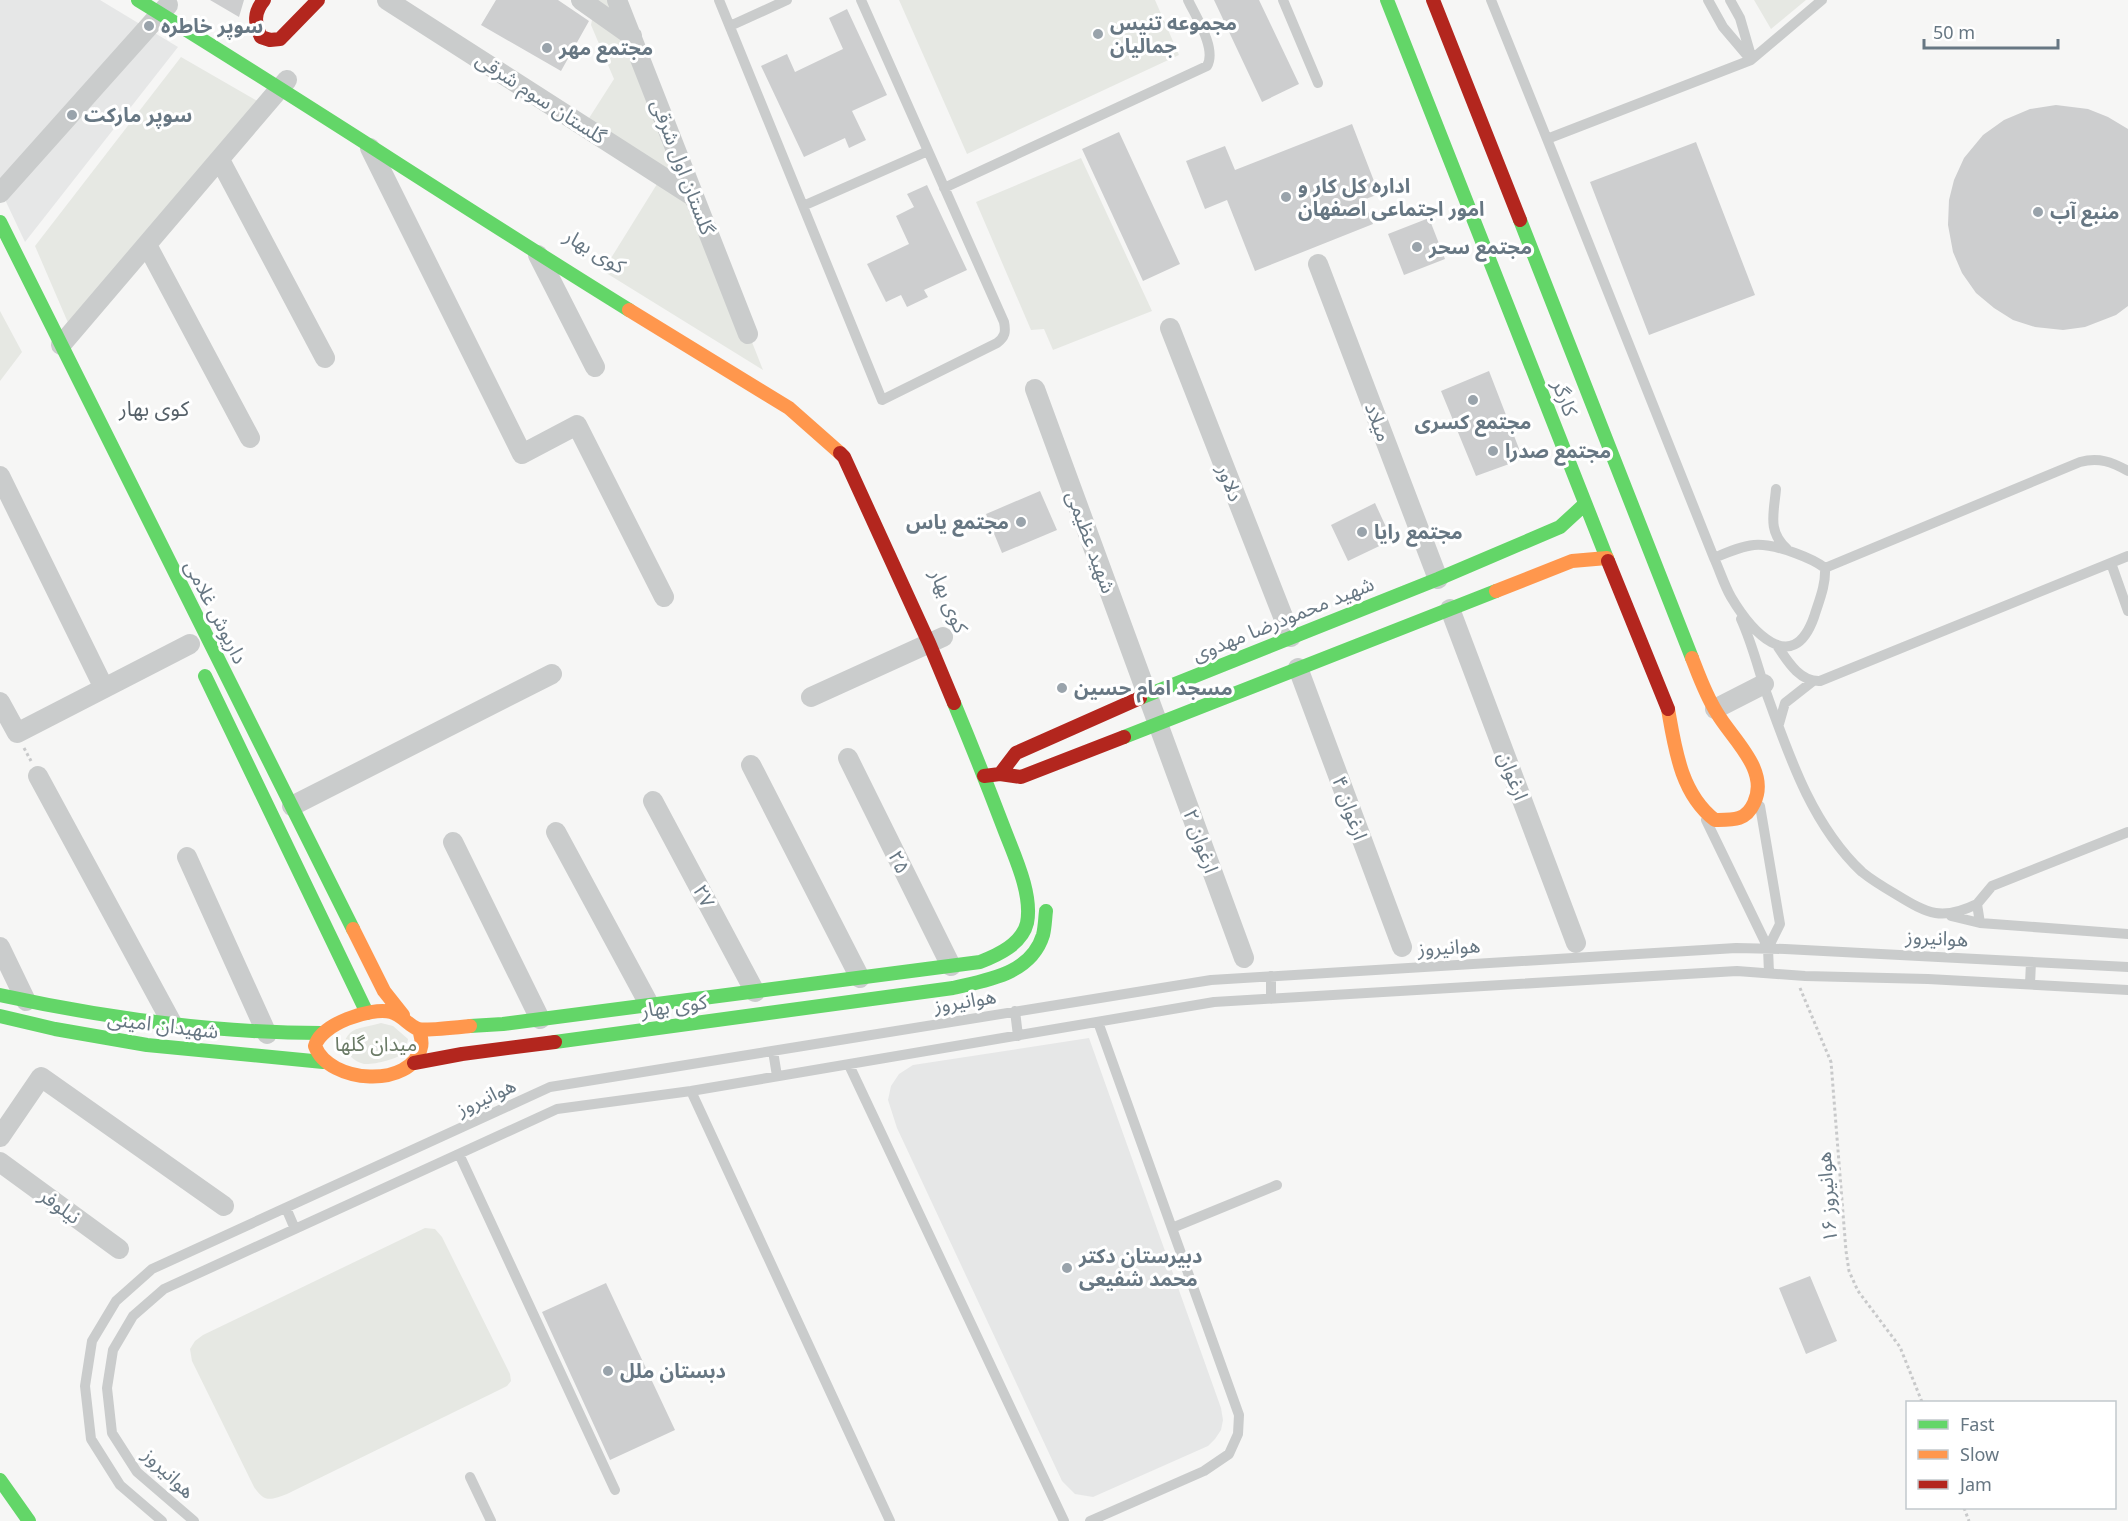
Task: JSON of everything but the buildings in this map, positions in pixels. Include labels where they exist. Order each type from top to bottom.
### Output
[{"type":"street","name":"کوی بهار","points":[[138,0],[165,6],[244,50],[285,83]]},
{"type":"street","points":[[264,0],[255,15],[255,27],[261,37],[270,40],[280,39],[318,0]]},
{"type":"street","name":"گلستان سوم شرقی","points":[[387,0],[694,197]]},
{"type":"street","points":[[580,0],[632,36]]},
{"type":"street","name":"گلستان اول شرقی","points":[[617,0],[748,334]]},
{"type":"street","name":"کارگر","points":[[1387,0],[1585,504],[1668,706],[1676,756],[1702,810]]},
{"type":"street","name":"کارگر","points":[[1433,0],[1701,682],[1715,710],[1752,765],[1757,780],[1758,795]]},
{"type":"street","name":"کوی بهار","points":[[165,6],[373,141],[536,252],[789,408],[844,458],[940,639],[984,776],[1027,896],[1027,923],[1019,939],[1000,954],[980,962],[503,1024],[419,1029]]},
{"type":"street","points":[[0,193],[165,6]]},
{"type":"street","points":[[62,345],[285,83]]},
{"type":"street","name":"کوی بهار","points":[[373,141],[794,395]]},
{"type":"street","points":[[373,141],[522,454],[577,425],[663,597]]},
{"type":"street","points":[[220,160],[326,358]]},
{"type":"street","name":"داریوش غلامی","points":[[0,222],[384,991],[403,1015]]},
{"type":"street","points":[[147,245],[250,438]]},
{"type":"street","points":[[536,252],[595,367]]},
{"type":"street","name":"میلاد","points":[[1318,264],[1444,594]]},
{"type":"street","name":"دلاور","points":[[1170,328],[1291,637]]},
{"type":"street","name":"شهید عظیمی","points":[[1035,389],[1158,724]]},
{"type":"street","points":[[89,441],[105,432]]},
{"type":"street","points":[[849,443],[860,459]]},
{"type":"street","points":[[0,476],[104,688]]},
{"type":"street","name":"شهید محمودرضا مهدوی","points":[[1585,504],[1560,527],[1444,594],[1298,668],[1022,777],[998,768],[1016,753],[1148,694],[1291,637],[1444,594],[1572,561],[1607,558]]},
{"type":"street","name":"ارغوان","points":[[1444,594],[1576,943]]},
{"type":"street","points":[[811,696],[940,639]]},
{"type":"street","points":[[0,702],[17,734],[104,688],[192,649]]},
{"type":"street","name":"داریوش غلامی","points":[[192,649],[367,1013]]},
{"type":"street","name":"ارغوان ۴","points":[[1298,668],[1402,947]]},
{"type":"street","points":[[292,806],[552,674]]},
{"type":"street","points":[[1715,710],[1764,684]]},
{"type":"street","name":"ارغوان ۲","points":[[1158,724],[1244,958]]},
{"type":"street","name":"۲۵","points":[[848,758],[951,966]]},
{"type":"street","points":[[751,765],[860,978]]},
{"type":"street","points":[[984,776],[998,768],[1008,794]]},
{"type":"street","points":[[38,776],[173,1025]]},
{"type":"street","points":[[1702,810],[1715,820],[1741,818],[1750,812],[1758,795]]},
{"type":"street","name":"۲۷","points":[[653,801],[755,992]]},
{"type":"street","points":[[556,832],[650,1006]]},
{"type":"street","points":[[453,842],[540,1019]]},
{"type":"street","points":[[187,857],[267,1034]]},
{"type":"street","name":"کوی بهار","points":[[323,1062],[345,1073],[370,1077],[386,1075],[414,1063],[473,1052],[953,988],[1010,974],[1024,964],[1043,935],[1045,897]]},
{"type":"street","points":[[0,947],[26,1001]]},
{"type":"street","name":"شهیدان امینی","points":[[0,995],[57,1008],[173,1025],[267,1034],[321,1033]]},
{"type":"street","points":[[323,1062],[315,1046],[321,1033],[367,1013],[386,1011],[403,1015],[419,1029],[422,1046],[414,1063]]},
{"type":"street","name":"شهیدان امینی","points":[[0,1016],[56,1029],[147,1045],[323,1062]]},
{"type":"street","points":[[0,1137],[41,1077],[224,1206]]},
{"type":"street","name":"نیلوفر","points":[[0,1162],[119,1249]]},
{"type":"street","points":[[0,1480],[29,1521]]},
{"type":"lane","points":[[719,0],[882,400],[997,344],[1005,335],[1004,322],[861,0]]},
{"type":"lane","points":[[730,26],[787,0]]},
{"type":"lane","points":[[944,188],[1207,66],[1210,60],[1210,48],[1188,0]]},
{"type":"lane","points":[[1283,0],[1318,83]]},
{"type":"lane","points":[[1491,0],[1714,558],[1744,627],[1779,727],[1824,828],[1863,873],[1878,884],[1934,914],[1980,923],[2128,934]]},
{"type":"lane","points":[[1708,0],[1723,27],[1752,60]]},
{"type":"lane","points":[[1730,0],[1740,18],[1752,60]]},
{"type":"lane","points":[[1547,139],[1752,60],[1822,0]]},
{"type":"lane","points":[[803,206],[928,151]]},
{"type":"lane","points":[[1825,568],[2080,462],[2093,459],[2104,460],[2128,471]]},
{"type":"lane","points":[[1776,489],[1773,526],[1778,540],[1789,551]]},
{"type":"lane","points":[[1714,558],[1743,546],[1767,544],[1814,561],[1825,568]]},
{"type":"lane","points":[[1779,727],[1785,703],[1813,681],[1826,679],[2128,556]]},
{"type":"lane","points":[[2111,563],[2128,611]]},
{"type":"lane","points":[[1778,647],[1793,645],[1810,627],[1824,586],[1825,568]]},
{"type":"lane","points":[[1732,599],[1746,621],[1763,638],[1778,647],[1797,671],[1813,681]]},
{"type":"lane","points":[[1758,795],[1780,924],[1768,948]]},
{"type":"lane","points":[[1702,810],[1714,840],[1768,948],[1769,974]]},
{"type":"lane","points":[[1946,915],[1977,904],[1992,886],[2128,832]]},
{"type":"lane","points":[[1977,904],[1980,923]]},
{"type":"lane","name":"هوانیروز","points":[[162,1521],[120,1485],[91,1439],[85,1386],[92,1341],[116,1300],[152,1269],[550,1087],[1211,980],[1736,948],[2128,967]]},
{"type":"lane","points":[[2030,984],[2031,962]]},
{"type":"lane","name":"هوانیروز","points":[[194,1521],[137,1472],[112,1433],[107,1388],[113,1350],[133,1316],[164,1289],[557,1109],[691,1091],[1214,1002],[1725,972],[1928,979],[2128,990]]},
{"type":"lane","points":[[1270,999],[1271,976]]},
{"type":"lane","points":[[1016,1011],[1018,1036]]},
{"type":"lane","points":[[1090,1521],[1204,1471],[1229,1454],[1238,1434],[1239,1415],[1098,1022]]},
{"type":"lane","points":[[772,1051],[777,1076]]},
{"type":"lane","points":[[849,1065],[1065,1521]]},
{"type":"lane","points":[[691,1091],[890,1521]]},
{"type":"lane","points":[[459,1154],[615,1490]]},
{"type":"lane","points":[[1172,1228],[1277,1185]]},
{"type":"lane","points":[[286,1208],[295,1229]]},
{"type":"lane","points":[[470,1477],[491,1521]]},
{"type":"path","points":[[17,734],[38,776]]},
{"type":"path","name":"هوانیروز ۱۶","points":[[1795,975],[1832,1069],[1849,1272],[1858,1291],[1900,1347],[1922,1401]]},
{"type":"shaded area","points":[[0,0],[100,0],[178,47],[25,242],[0,189]]},
{"type":"shaded area","name":"دبیرستان دکتر محمد شفیعی","points":[[1089,1038],[1221,1408],[1223,1420],[1221,1430],[1208,1446],[1093,1497],[1075,1494],[1062,1481],[897,1128],[888,1100],[891,1086],[899,1074],[913,1065]]},
{"type":"green space","points":[[581,0],[617,0],[763,370],[603,271],[662,176],[584,126],[614,79],[591,25],[593,15]]},
{"type":"green space","points":[[899,0],[1155,0],[1179,55],[967,154]]},
{"type":"green space","points":[[1754,0],[1806,0],[1771,29]]},
{"type":"green space","points":[[181,57],[261,103],[69,325],[35,246]]},
{"type":"green space","points":[[1081,158],[1152,311],[1053,350],[1044,329],[1031,330],[976,202]]},
{"type":"green space","points":[[0,311],[22,352],[0,381]]},
{"type":"green space","name":"میدان گلها","points":[[381,1023],[393,1026],[408,1039],[404,1052],[392,1059],[373,1064],[364,1064],[354,1060],[345,1047],[346,1038],[356,1029]]},
{"type":"green space","points":[[425,1228],[435,1229],[442,1237],[510,1374],[511,1381],[507,1386],[287,1494],[272,1499],[261,1496],[254,1487],[192,1361],[190,1349],[203,1335]]},
{"type":"traffic: fast","points":[[138,0],[629,310]]},
{"type":"traffic: fast","points":[[1387,0],[1608,561]]},
{"type":"traffic: fast","points":[[1520,220],[1692,658]]},
{"type":"traffic: fast","points":[[0,222],[353,929]]},
{"type":"traffic: fast","points":[[1140,698],[1438,579],[1560,527],[1585,504]]},
{"type":"traffic: fast","points":[[1124,737],[1496,591]]},
{"type":"traffic: fast","points":[[205,676],[367,1013]]},
{"type":"traffic: fast","points":[[470,1026],[503,1024],[980,962],[1008,948],[1020,937],[1027,923],[1025,886],[954,703]]},
{"type":"traffic: fast","points":[[555,1042],[953,988],[980,982],[1007,973],[1029,959],[1043,935],[1046,911]]},
{"type":"traffic: fast","points":[[0,995],[80,1011],[159,1023],[240,1030],[321,1033]]},
{"type":"traffic: fast","points":[[0,1016],[55,1029],[147,1045],[323,1062]]},
{"type":"traffic: fast","points":[[0,1480],[29,1521]]},
{"type":"traffic: slow","points":[[629,310],[789,408],[840,453]]},
{"type":"traffic: slow","points":[[1496,591],[1572,561],[1607,558]]},
{"type":"traffic: slow","points":[[1668,709],[1681,770],[1694,797],[1715,820],[1743,816],[1754,803],[1758,791],[1757,779],[1747,755],[1713,706],[1692,658]]},
{"type":"traffic: slow","points":[[353,929],[384,991],[403,1015]]},
{"type":"traffic: slow","points":[[419,1029],[419,1031],[422,1040],[422,1045],[414,1061],[403,1070],[387,1075],[352,1074],[336,1068],[323,1059],[315,1046],[319,1038],[336,1024],[371,1012],[391,1012],[418,1029],[470,1026]]},
{"type":"traffic: jam","points":[[264,0],[258,9],[256,22],[261,37],[270,40],[280,39],[318,0]]},
{"type":"traffic: jam","points":[[1433,0],[1520,220]]},
{"type":"traffic: jam","points":[[840,453],[844,457],[929,643],[954,703]]},
{"type":"traffic: jam","points":[[1608,561],[1668,709]]},
{"type":"traffic: jam","points":[[1000,774],[1016,753],[1140,698]]},
{"type":"traffic: jam","points":[[984,776],[1000,774],[1021,777],[1124,737]]},
{"type":"traffic: jam","points":[[414,1063],[462,1054],[555,1042]]},
{"type":"place","name":"سوپر خاطره","points":[[149,26]]},
{"type":"place","name":"مجموعه تنیس جمالیان","points":[[1098,34]]},
{"type":"place","name":"مجتمع مهر","points":[[547,48]]},
{"type":"place","name":"سوپر مارکت","points":[[72,115]]},
{"type":"place","name":"اداره کل کار و امور اجتماعی اصفهان","points":[[1286,197]]},
{"type":"place","name":"منبع آب","points":[[2038,212]]},
{"type":"place","name":"مجتمع سحر","points":[[1417,247]]},
{"type":"place","name":"مجتمع کسری","points":[[1473,400]]},
{"type":"place","name":"مجتمع صدرا","points":[[1493,451]]},
{"type":"place","name":"مجتمع یاس","points":[[1021,522]]},
{"type":"place","name":"مجتمع رایا","points":[[1362,532]]},
{"type":"place","name":"مسجد امام حسین","points":[[1062,688]]},
{"type":"place","name":"دبیرستان دکتر محمد شفیعی","points":[[1067,1268]]},
{"type":"place","name":"دبستان ملل","points":[[608,1371]]},
{"type":"district","name":"کوی بهار","points":[[154,409]]}]
